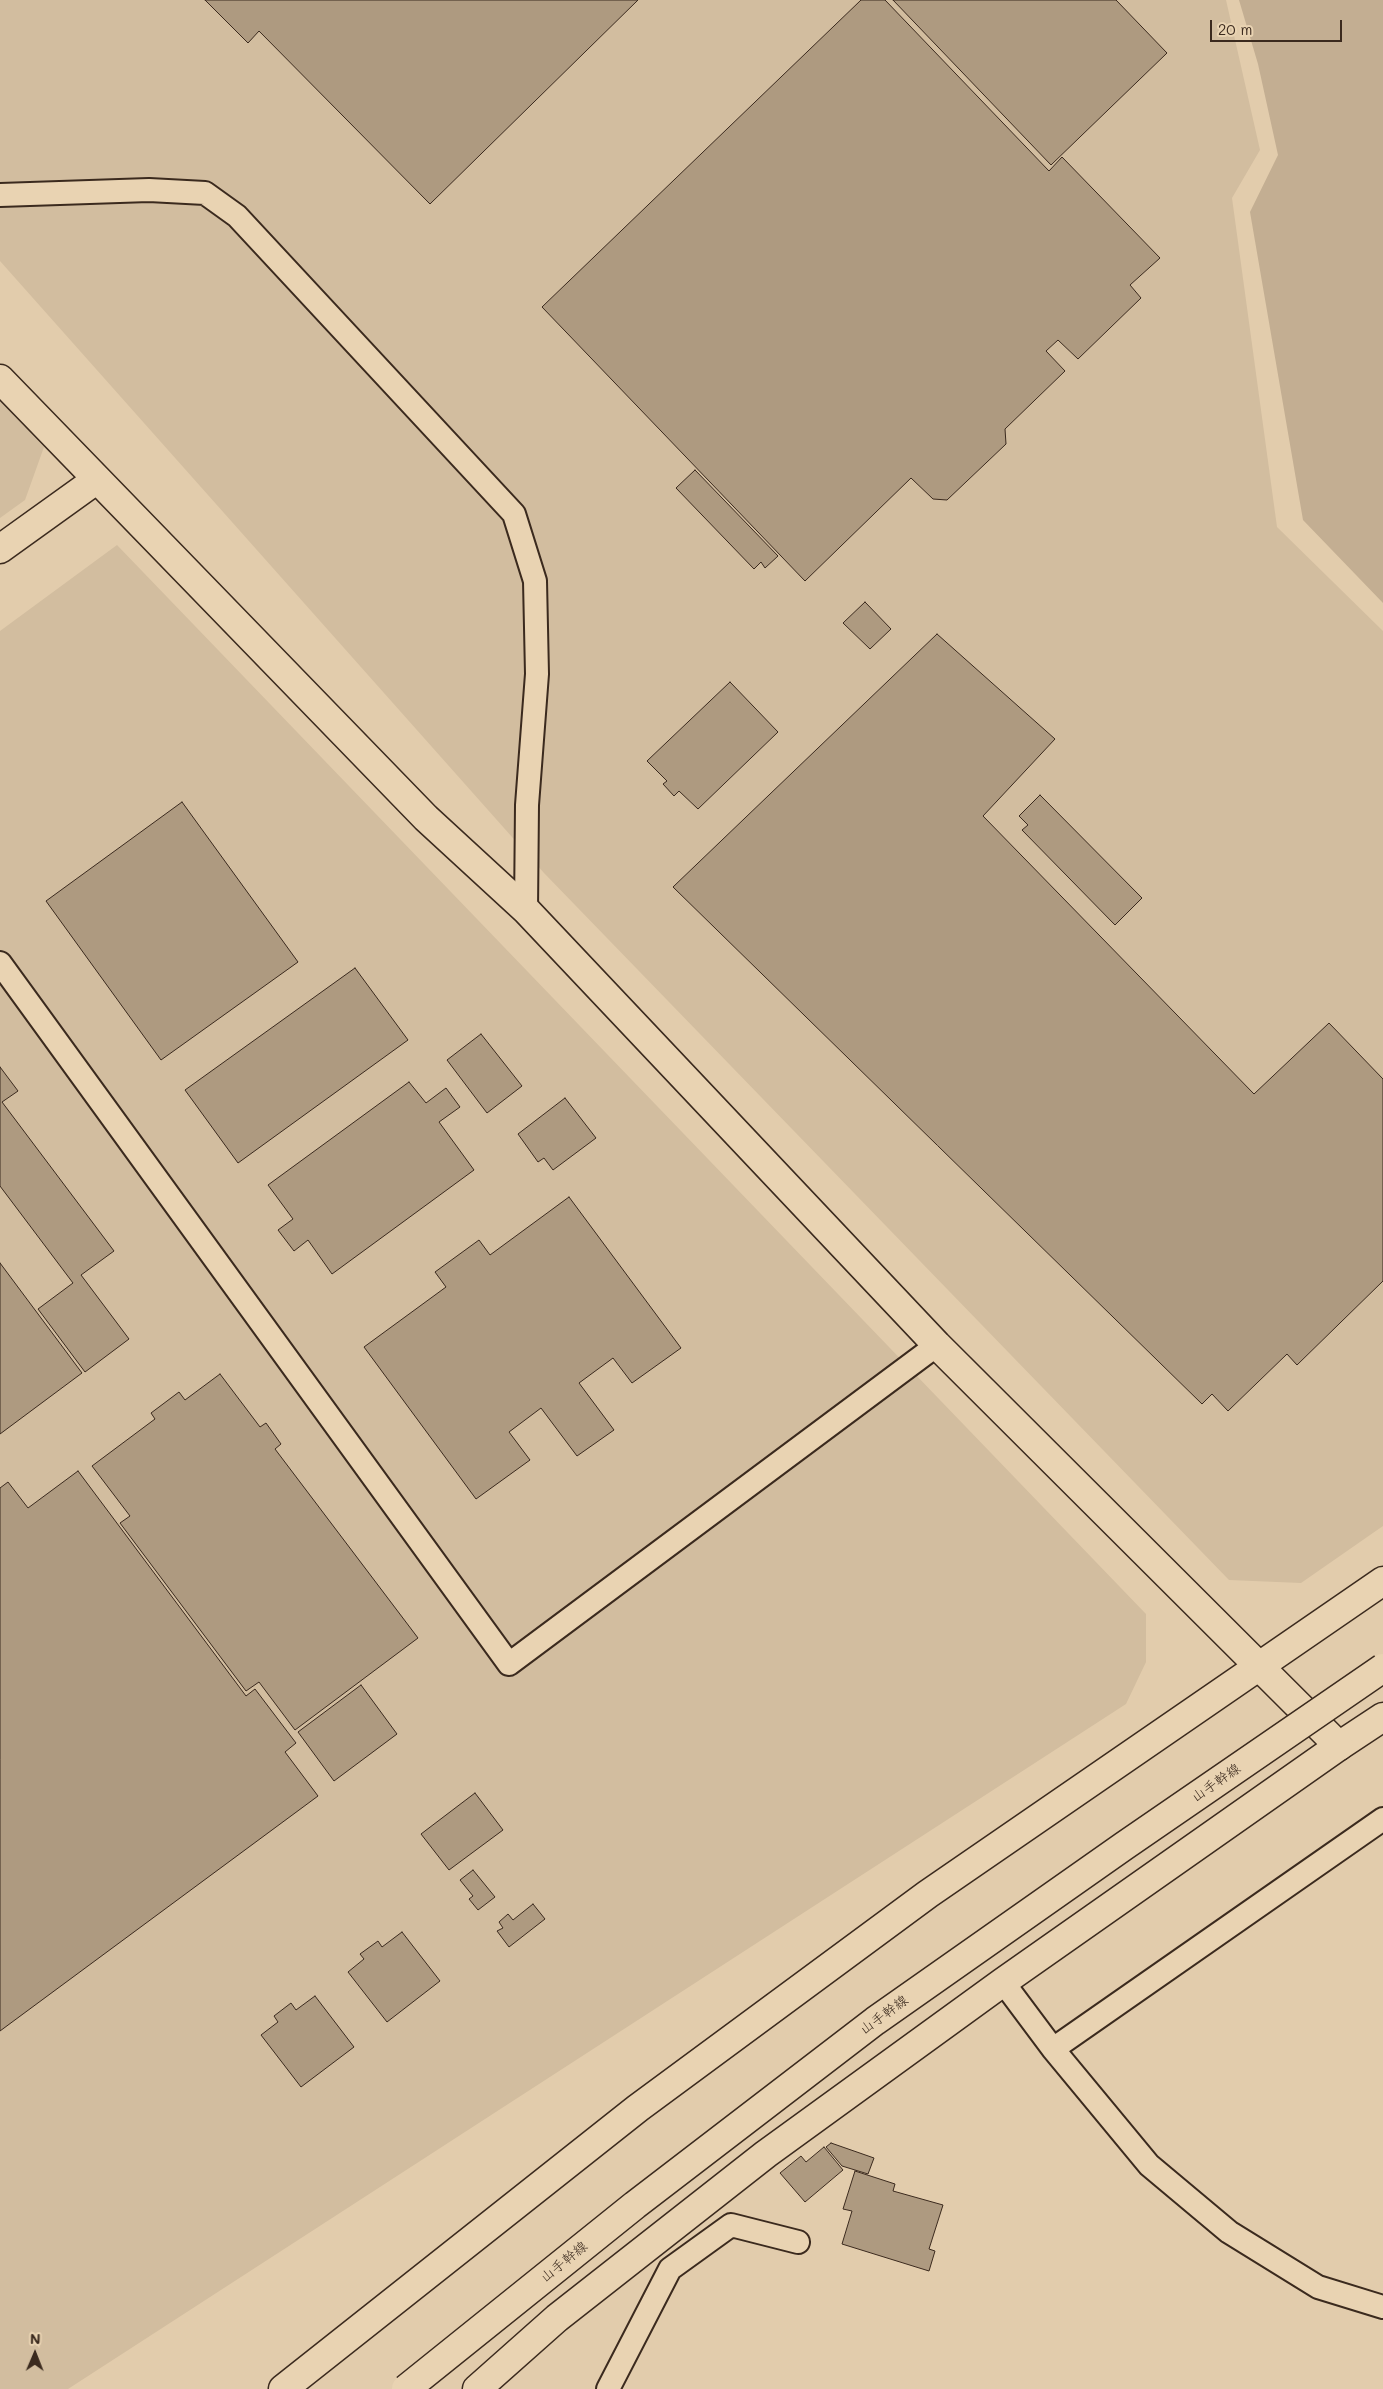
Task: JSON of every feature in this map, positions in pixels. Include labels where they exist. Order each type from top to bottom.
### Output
[{"type":"street","points":[[0,379],[426,818],[526,910],[937,1345],[1340,1746]]},
{"type":"street","points":[[0,549],[96,480]]},
{"type":"street","points":[[286,2387],[521,2199],[646,2102],[928,1894],[1383,1581]]},
{"type":"street","name":"山手幹線","points":[[406,2389],[635,2205],[875,2021],[1124,1846],[1383,1668]]},
{"type":"street","points":[[477,2389],[558,2318],[766,2154],[1003,1982],[1340,1746],[1383,1718]]},
{"type":"lane","points":[[0,195],[149,190],[205,193],[237,216],[514,514],[535,580],[537,674],[526,805],[526,910]]},
{"type":"lane","points":[[0,963],[508,1664],[937,1345]]},
{"type":"lane","points":[[1053,2049],[1383,1818]]},
{"type":"lane","points":[[1003,1982],[1053,2049],[1149,2165],[1229,2232],[1318,2286],[1383,2307]]},
{"type":"lane","points":[[608,2389],[670,2269],[730,2225],[798,2242]]},
{"type":"shaded area","points":[[0,0],[1226,0],[1260,150],[1232,198],[1277,527],[1383,631],[1383,1526],[1301,1583],[1229,1580],[544,873],[0,261]]},
{"type":"shaded area","points":[[1239,0],[1383,0],[1383,603],[1303,520],[1250,212],[1278,155],[1258,64]]},
{"type":"shaded area","points":[[0,401],[44,447],[25,500],[0,518]]},
{"type":"shaded area","points":[[117,545],[1146,1614],[1146,1662],[1126,1704],[68,2389],[0,2389],[0,631]]},
{"type":"building","points":[[205,0],[638,0],[430,204],[259,31],[248,43]]},
{"type":"building","points":[[861,0],[885,0],[1049,171],[1062,157],[1160,258],[1130,285],[1141,298],[1078,359],[1058,340],[1046,351],[1065,371],[1005,429],[1006,444],[947,500],[933,499],[911,478],[805,581],[542,307]]},
{"type":"building","points":[[893,0],[1116,0],[1167,53],[1051,165]]},
{"type":"building","points":[[695,470],[778,556],[765,568],[761,562],[754,569],[676,488]]},
{"type":"building","points":[[865,602],[891,629],[870,649],[843,623]]},
{"type":"building","points":[[937,634],[1055,739],[983,816],[1254,1094],[1329,1023],[1383,1079],[1383,1281],[1297,1365],[1287,1354],[1228,1411],[1212,1394],[1202,1404],[673,887]]},
{"type":"building","points":[[730,682],[778,732],[698,809],[679,791],[674,796],[663,784],[667,781],[647,761]]},
{"type":"building","points":[[1040,795],[1142,898],[1115,925],[1022,830],[1028,825],[1019,816]]},
{"type":"building","points":[[182,802],[298,962],[161,1060],[46,901]]},
{"type":"building","points":[[355,968],[408,1040],[238,1163],[185,1090]]},
{"type":"building","points":[[481,1034],[522,1086],[487,1113],[447,1060]]},
{"type":"building","points":[[0,1067],[18,1091],[2,1102],[114,1251],[81,1275],[129,1339],[85,1372],[38,1309],[73,1283],[0,1186]]},
{"type":"building","points":[[409,1082],[426,1103],[446,1088],[460,1107],[439,1122],[474,1170],[332,1274],[308,1240],[294,1251],[278,1230],[293,1219],[268,1185]]},
{"type":"building","points":[[565,1098],[596,1138],[553,1170],[544,1158],[538,1162],[518,1134]]},
{"type":"building","points":[[569,1197],[681,1348],[632,1383],[613,1358],[579,1383],[614,1430],[577,1456],[541,1408],[509,1432],[530,1460],[476,1499],[364,1347],[446,1287],[435,1272],[479,1240],[490,1255]]},
{"type":"building","points":[[0,1263],[82,1373],[0,1434]]},
{"type":"building","points":[[220,1374],[260,1427],[266,1423],[281,1444],[275,1449],[418,1638],[295,1730],[259,1682],[246,1691],[120,1523],[130,1516],[92,1466],[155,1419],[151,1413],[179,1392],[185,1400]]},
{"type":"building","points":[[78,1471],[246,1696],[255,1689],[296,1743],[285,1752],[318,1796],[0,2031],[0,1488],[8,1482],[28,1508]]},
{"type":"building","points":[[361,1685],[397,1734],[334,1781],[298,1732]]},
{"type":"building","points":[[475,1793],[503,1830],[449,1870],[421,1834]]},
{"type":"building","points":[[473,1870],[495,1897],[478,1910],[469,1899],[473,1896],[460,1880]]},
{"type":"building","points":[[533,1904],[545,1919],[509,1947],[497,1931],[503,1928],[499,1922],[508,1914],[513,1920]]},
{"type":"building","points":[[402,1932],[440,1981],[387,2022],[348,1972],[364,1959],[360,1954],[378,1941],[382,1947]]},
{"type":"building","points":[[315,1996],[354,2047],[301,2087],[261,2035],[278,2022],[274,2016],[291,2003],[296,2010]]},
{"type":"building","points":[[831,2143],[874,2158],[868,2174],[842,2166],[826,2147]]},
{"type":"building","points":[[824,2147],[843,2170],[805,2202],[780,2173],[801,2156],[806,2162]]},
{"type":"building","points":[[855,2171],[895,2184],[893,2191],[943,2205],[929,2249],[935,2251],[929,2271],[842,2244],[852,2211],[843,2209]]}]
